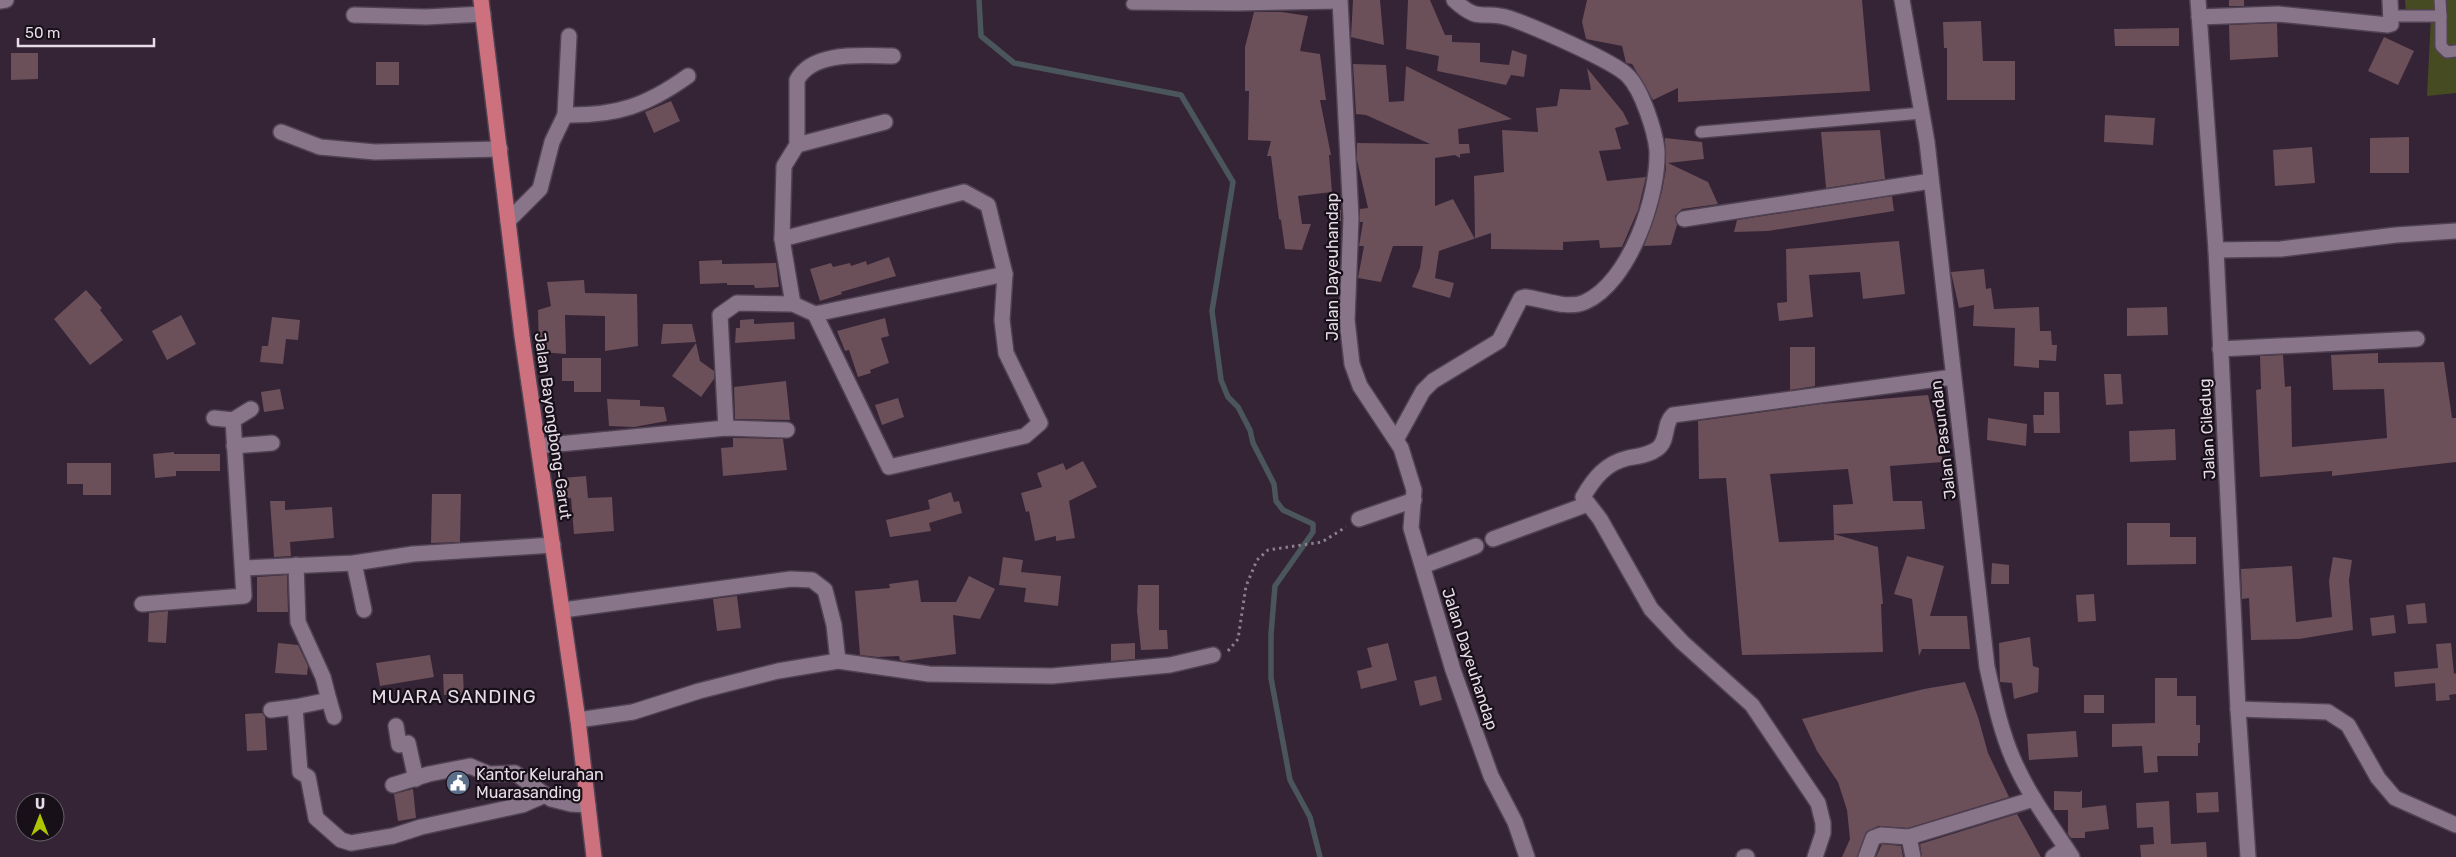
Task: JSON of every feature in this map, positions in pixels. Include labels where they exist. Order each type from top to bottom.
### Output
[{"type":"main road","name":"Jalan Bayongbong-Garut","points":[[482,7],[508,221],[538,446],[578,720],[594,857]]},
{"type":"street","points":[[0,1],[6,0]]},
{"type":"street","points":[[1398,444],[1422,391],[1433,381],[1499,341],[1521,298],[1532,297],[1566,304],[1579,304],[1587,301],[1605,286],[1620,268],[1633,246],[1652,198],[1657,149],[1654,134],[1636,86],[1629,76],[1609,63],[1513,19],[1471,14],[1454,0]]},
{"type":"street","name":"Jalan Pasundan","points":[[1902,0],[1922,113],[1988,667],[1997,715],[2013,759],[2034,799],[2069,853]]},
{"type":"street","name":"Jalan Ciledug","points":[[2198,0],[2216,250],[2238,709],[2248,857]]},
{"type":"street","points":[[2199,17],[2278,14],[2388,25],[2391,24],[2390,0]]},
{"type":"street","name":"Jalan Dayeuhandap","points":[[1340,1],[1351,218],[1347,320],[1352,364],[1360,386],[1398,444],[1414,495],[1411,528],[1454,670],[1491,776],[1515,822],[1527,857]]},
{"type":"street","points":[[354,16],[426,17],[482,7]]},
{"type":"street","points":[[508,221],[540,189],[552,142],[565,115],[569,36]]},
{"type":"street","points":[[793,304],[782,239],[784,166],[797,144],[797,80],[801,72],[808,67],[839,56],[893,56]]},
{"type":"street","points":[[565,115],[594,115],[634,107],[662,95],[688,76]]},
{"type":"street","points":[[797,144],[885,122]]},
{"type":"street","points":[[281,132],[320,147],[375,152],[500,149]]},
{"type":"street","points":[[1684,219],[1931,181]]},
{"type":"street","points":[[782,239],[964,192],[988,205],[1005,274],[1002,320],[1006,353],[1040,423],[1025,436],[888,466],[815,314]]},
{"type":"street","points":[[2216,250],[2281,249],[2396,234],[2456,231]]},
{"type":"street","points":[[726,428],[720,315],[737,302],[793,304],[815,314],[1005,274]]},
{"type":"street","points":[[2220,349],[2417,339]]},
{"type":"street","points":[[1815,857],[1823,833],[1823,823],[1818,803],[1752,704],[1682,642],[1651,610],[1600,519],[1583,497],[1591,482],[1607,466],[1658,449],[1665,439],[1668,422],[1673,415],[1953,377]]},
{"type":"street","points":[[214,418],[234,420],[251,409]]},
{"type":"street","points":[[142,604],[244,596],[234,420]]},
{"type":"street","points":[[538,446],[726,428],[787,430]]},
{"type":"street","points":[[234,446],[272,443]]},
{"type":"street","points":[[1359,519],[1414,495]]},
{"type":"street","points":[[1492,539],[1588,504]]},
{"type":"street","points":[[243,568],[354,562],[412,554],[553,545]]},
{"type":"street","points":[[1422,566],[1476,546]]},
{"type":"street","points":[[354,562],[364,610]]},
{"type":"street","points":[[296,565],[298,622],[323,677],[334,717]]},
{"type":"street","points":[[562,610],[791,579],[812,580],[825,590],[834,625],[838,661]]},
{"type":"street","points":[[578,720],[633,712],[699,691],[778,671],[838,661],[929,674],[1052,676],[1170,665],[1213,656]]},
{"type":"street","points":[[271,710],[329,700]]},
{"type":"street","points":[[295,707],[300,772],[308,777],[316,818],[341,840],[361,843],[393,836],[421,827],[522,805],[545,795]]},
{"type":"street","points":[[2238,709],[2328,712],[2348,725],[2378,778],[2395,798],[2456,825]]},
{"type":"street","points":[[396,726],[399,744],[408,743],[416,778]]},
{"type":"street","points":[[393,785],[470,766],[489,774],[515,773],[545,795],[559,801],[588,805]]},
{"type":"street","points":[[1866,857],[1870,843],[1877,837],[1909,837],[2034,799]]},
{"type":"street","points":[[1909,837],[1913,857]]},
{"type":"street","points":[[2053,857],[2069,853]]},
{"type":"lane","points":[[2440,0],[2442,46],[2447,52],[2456,51]]},
{"type":"lane","points":[[1132,4],[1236,5],[1340,1]]},
{"type":"lane","points":[[2391,16],[2442,16]]},
{"type":"lane","points":[[1701,132],[1922,113]]},
{"type":"path","points":[[1213,656],[1230,650],[1238,639],[1246,586],[1257,560],[1268,550],[1322,542],[1359,519]]},
{"type":"green space","points":[[2405,0],[2456,0],[2456,93],[2427,96],[2431,17],[2406,12]]},
{"type":"building","points":[[1353,0],[1380,0],[1384,45],[1351,37]]},
{"type":"building","points":[[1408,0],[1430,0],[1445,35],[1452,35],[1452,42],[1480,43],[1480,62],[1509,65],[1512,50],[1527,55],[1524,77],[1511,75],[1506,85],[1437,71],[1439,56],[1406,49]]},
{"type":"building","points":[[1587,0],[1862,0],[1870,91],[1678,102],[1678,88],[1653,100],[1632,64],[1626,63],[1622,46],[1586,39],[1582,22]]},
{"type":"building","points":[[2229,0],[2244,0],[2244,6],[2229,6]]},
{"type":"building","points":[[1254,12],[1282,12],[1308,16],[1300,51],[1320,54],[1326,100],[1320,100],[1331,155],[1329,155],[1332,192],[1298,196],[1302,224],[1311,224],[1302,250],[1285,249],[1271,156],[1267,156],[1271,141],[1248,140],[1249,91],[1245,91],[1245,47]]},
{"type":"building","points":[[1981,21],[1983,61],[2015,61],[2015,100],[1947,100],[1947,48],[1944,48],[1943,22]]},
{"type":"building","points":[[2277,23],[2278,57],[2230,60],[2229,25]]},
{"type":"building","points":[[2179,28],[2179,46],[2115,46],[2114,29]]},
{"type":"building","points":[[2384,37],[2414,51],[2398,85],[2368,71]]},
{"type":"building","points":[[11,53],[38,53],[38,79],[11,80]]},
{"type":"building","points":[[376,62],[399,62],[399,85],[376,85]]},
{"type":"building","points":[[1353,64],[1386,65],[1389,102],[1404,101],[1406,66],[1512,119],[1458,129],[1459,144],[1469,144],[1470,153],[1460,154],[1460,158],[1455,155],[1435,158],[1435,206],[1453,199],[1475,239],[1439,251],[1435,278],[1454,283],[1450,298],[1412,287],[1420,268],[1423,246],[1393,246],[1381,282],[1358,278],[1364,246],[1359,246],[1363,222],[1360,222],[1360,209],[1368,208],[1357,160],[1357,143],[1430,144],[1366,115],[1356,114]]},
{"type":"building","points":[[1587,68],[1623,112],[1629,124],[1615,128],[1621,149],[1599,151],[1607,181],[1646,177],[1638,210],[1622,247],[1600,248],[1599,240],[1563,242],[1563,250],[1491,249],[1491,233],[1475,239],[1474,176],[1504,172],[1502,130],[1538,132],[1536,108],[1557,106],[1560,89],[1591,90]]},
{"type":"building","points":[[671,101],[680,121],[654,133],[645,112]]},
{"type":"building","points":[[2105,115],[2155,118],[2153,145],[2104,142]]},
{"type":"building","points":[[1880,130],[1885,179],[1826,188],[1821,132]]},
{"type":"building","points":[[2409,137],[2409,173],[2370,173],[2370,138]]},
{"type":"building","points":[[1665,138],[1702,142],[1704,159],[1668,163],[1708,182],[1718,204],[1682,209],[1675,216],[1677,225],[1671,245],[1644,246],[1662,191],[1666,169]]},
{"type":"building","points":[[2312,147],[2315,183],[2275,186],[2273,150]]},
{"type":"building","points":[[1892,196],[1894,211],[1768,231],[1734,232],[1737,220]]},
{"type":"building","points":[[1341,210],[1341,221],[1333,221],[1332,211]]},
{"type":"building","points":[[1899,241],[1905,294],[1863,299],[1860,272],[1809,275],[1813,317],[1779,321],[1777,303],[1787,302],[1786,249]]},
{"type":"building","points":[[889,257],[896,276],[841,292],[842,294],[820,301],[810,269],[831,263],[833,267],[850,263],[851,266],[866,261],[867,265]]},
{"type":"building","points":[[722,260],[722,264],[776,263],[779,287],[755,288],[754,285],[727,285],[727,283],[700,284],[699,261]]},
{"type":"building","points":[[1984,269],[1986,289],[1991,288],[1994,309],[2039,307],[2040,331],[2051,331],[2052,345],[2057,345],[2056,361],[2039,360],[2039,368],[2014,366],[2015,328],[1973,326],[1974,305],[1959,308],[1951,272]]},
{"type":"building","points":[[584,280],[585,293],[637,294],[638,346],[605,351],[605,316],[565,315],[566,354],[539,352],[538,310],[551,306],[547,282]]},
{"type":"building","points":[[86,290],[102,308],[100,310],[123,340],[90,365],[54,319]]},
{"type":"building","points":[[2167,307],[2168,335],[2127,336],[2127,308]]},
{"type":"building","points":[[181,315],[196,344],[167,360],[152,331]]},
{"type":"building","points":[[272,317],[300,320],[298,340],[286,339],[283,364],[260,362],[262,346],[268,346]]},
{"type":"building","points":[[885,318],[889,336],[881,338],[889,363],[870,370],[871,373],[858,377],[849,350],[845,351],[837,331]]},
{"type":"building","points":[[754,319],[754,324],[794,322],[795,339],[735,343],[736,328],[740,328],[740,320]]},
{"type":"building","points":[[663,324],[692,324],[696,342],[661,344]]},
{"type":"building","points":[[696,343],[700,361],[714,371],[714,379],[701,397],[672,376]]},
{"type":"building","points":[[1790,347],[1815,347],[1815,386],[1790,390]]},
{"type":"building","points":[[2378,353],[2378,363],[2444,362],[2452,418],[2456,418],[2456,462],[2332,476],[2332,471],[2260,477],[2256,390],[2261,389],[2260,356],[2283,355],[2285,387],[2291,386],[2292,447],[2387,438],[2384,389],[2333,390],[2331,355]]},
{"type":"building","points":[[562,358],[601,358],[601,392],[574,392],[574,381],[562,381]]},
{"type":"building","points":[[2104,374],[2121,374],[2123,404],[2106,405]]},
{"type":"building","points":[[786,381],[790,420],[735,419],[734,387]]},
{"type":"building","points":[[280,389],[284,409],[264,412],[261,392]]},
{"type":"building","points":[[2044,392],[2059,392],[2060,433],[2034,433],[2033,415],[2044,415]]},
{"type":"building","points":[[1928,395],[1943,462],[1890,466],[1893,501],[1922,501],[1925,529],[1834,534],[1878,547],[1883,604],[1881,604],[1883,652],[1742,655],[1726,478],[1699,479],[1698,421],[1821,404]],"holes":[[[1848,469],[1853,504],[1833,505],[1834,540],[1779,542],[1770,474]]]},
{"type":"building","points":[[898,398],[904,417],[882,425],[875,405]]},
{"type":"building","points":[[607,399],[640,400],[640,406],[664,407],[667,421],[634,427],[609,426]]},
{"type":"building","points":[[1988,418],[2027,424],[2026,446],[1987,440]]},
{"type":"building","points":[[2175,429],[2176,460],[2130,462],[2129,431]]},
{"type":"building","points":[[733,438],[783,439],[787,470],[723,476],[721,448],[733,447]]},
{"type":"building","points":[[174,452],[174,454],[220,454],[220,471],[176,471],[176,476],[155,478],[153,454]]},
{"type":"building","points":[[1083,461],[1097,487],[1069,501],[1075,538],[1056,541],[1056,536],[1035,541],[1029,511],[1026,512],[1021,493],[1042,487],[1037,473],[1063,463],[1066,470]]},
{"type":"building","points":[[67,463],[111,463],[111,495],[83,495],[83,484],[67,484]]},
{"type":"building","points":[[586,476],[588,498],[612,497],[614,531],[574,534],[571,498],[564,499],[562,478]]},
{"type":"building","points":[[951,492],[954,502],[959,501],[962,513],[929,523],[931,531],[890,537],[886,520],[930,509],[928,500]]},
{"type":"building","points":[[432,494],[461,494],[460,542],[431,543]]},
{"type":"building","points":[[270,501],[285,501],[285,510],[332,507],[334,538],[290,542],[291,556],[274,557]]},
{"type":"building","points":[[2127,523],[2170,523],[2170,537],[2196,537],[2196,564],[2127,565]]},
{"type":"building","points":[[1907,556],[1944,566],[1930,616],[1967,616],[1970,649],[1922,649],[1919,656],[1912,599],[1894,594]]},
{"type":"building","points":[[1003,557],[1023,560],[1021,572],[1061,576],[1058,606],[1024,602],[1026,588],[999,585]]},
{"type":"building","points":[[2333,557],[2352,560],[2349,580],[2353,630],[2299,639],[2251,640],[2249,598],[2242,599],[2241,569],[2292,566],[2296,622],[2332,617],[2329,581]]},
{"type":"building","points":[[1992,563],[2009,565],[2009,584],[1991,584]]},
{"type":"building","points":[[287,575],[288,612],[257,612],[257,577]]},
{"type":"building","points":[[969,576],[995,589],[980,619],[953,615],[956,654],[903,661],[900,660],[899,656],[878,657],[860,655],[855,591],[890,588],[889,584],[918,580],[921,602],[956,602]]},
{"type":"building","points":[[1138,585],[1159,585],[1159,630],[1167,630],[1168,649],[1141,650],[1137,611]]},
{"type":"building","points":[[2094,594],[2096,621],[2078,622],[2076,595]]},
{"type":"building","points":[[737,596],[741,628],[717,631],[713,599]]},
{"type":"building","points":[[2425,603],[2427,623],[2408,624],[2406,605]]},
{"type":"building","points":[[168,611],[166,643],[148,642],[149,613]]},
{"type":"building","points":[[2394,615],[2396,633],[2372,636],[2370,618]]},
{"type":"building","points":[[2030,637],[2033,666],[2039,668],[2038,692],[2014,699],[2012,683],[2000,682],[1999,643]]},
{"type":"building","points":[[278,643],[298,645],[308,666],[307,675],[275,673]]},
{"type":"building","points":[[1135,643],[1135,659],[1111,661],[1111,644]]},
{"type":"building","points":[[1388,643],[1397,680],[1361,689],[1357,671],[1372,667],[1367,648]]},
{"type":"building","points":[[2451,643],[2454,674],[2456,673],[2456,694],[2449,695],[2450,700],[2436,701],[2435,683],[2395,687],[2394,672],[2438,668],[2436,644]]},
{"type":"building","points":[[430,655],[434,677],[380,686],[376,663]]},
{"type":"building","points":[[443,674],[463,674],[464,695],[444,695]]},
{"type":"building","points":[[1436,676],[1442,700],[1420,706],[1414,681]]},
{"type":"building","points":[[2155,678],[2177,678],[2177,696],[2196,696],[2196,725],[2200,725],[2200,743],[2198,743],[2198,756],[2157,756],[2158,772],[2144,773],[2142,746],[2112,747],[2112,724],[2155,723]]},
{"type":"building","points":[[1965,682],[1978,717],[1988,753],[2009,797],[1908,828],[1878,826],[1866,832],[1857,857],[1842,857],[1850,839],[1847,810],[1838,782],[1817,751],[1802,719],[1924,689]]},
{"type":"building","points":[[2084,695],[2104,695],[2104,713],[2084,713]]},
{"type":"building","points":[[262,713],[265,717],[267,750],[247,751],[245,714]]},
{"type":"building","points":[[2076,731],[2078,757],[2029,760],[2027,734]]},
{"type":"building","points":[[413,789],[416,818],[398,821],[394,794]]},
{"type":"building","points":[[2082,790],[2082,808],[2106,805],[2109,829],[2085,832],[2085,838],[2071,838],[2068,834],[2068,810],[2054,810],[2054,791],[2080,792]]},
{"type":"building","points":[[2218,792],[2219,812],[2197,813],[2196,793]]},
{"type":"building","points":[[2169,801],[2171,844],[2206,842],[2207,857],[2141,857],[2140,845],[2154,844],[2153,827],[2137,828],[2136,803]]},
{"type":"building","points":[[2017,814],[2041,857],[1922,857],[1920,844]]},
{"type":"building","points":[[1882,844],[1901,846],[1903,857],[1876,857]]},
{"type":"waterway","points":[[979,0],[981,36],[1014,63],[1181,95],[1233,182],[1212,311],[1221,380],[1228,397],[1238,407],[1250,430],[1253,443],[1274,484],[1276,501],[1283,510],[1313,524],[1313,532],[1275,586],[1271,634],[1271,678],[1290,780],[1310,817],[1320,857]]},
{"type":"place","name":"Kantor Kelurahan Muarasanding","points":[[458,783]]},
{"type":"district","name":"MUARA SANDING","points":[[454,696]]}]
